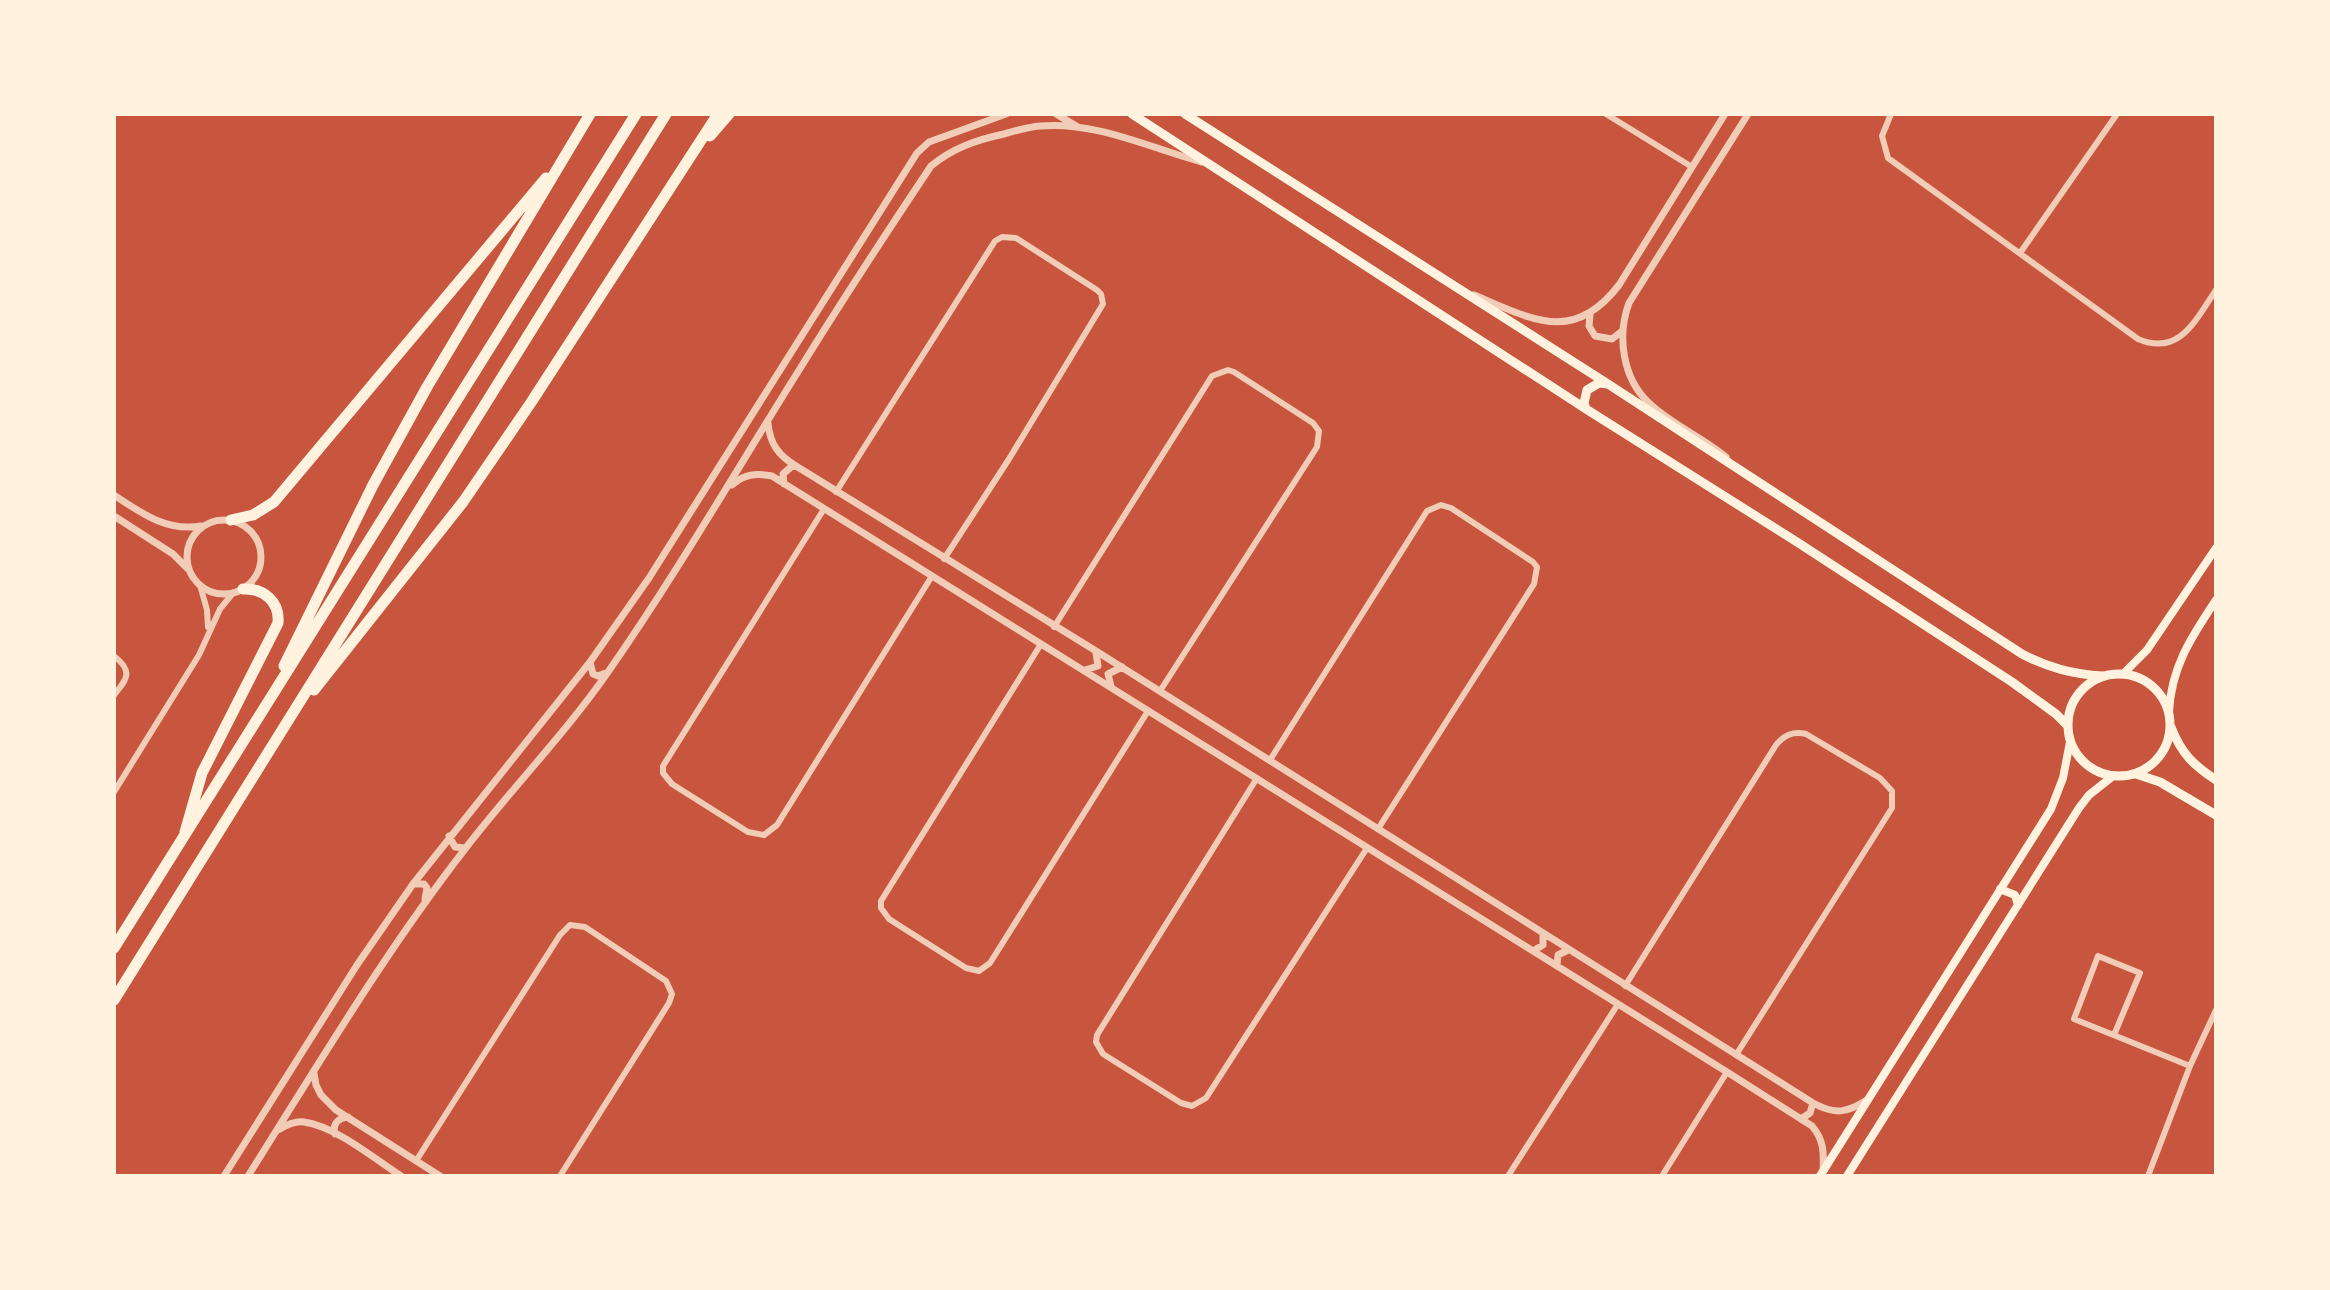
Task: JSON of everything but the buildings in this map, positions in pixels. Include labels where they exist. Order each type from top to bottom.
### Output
[{"type":"highway","points":[[262,714],[373,485],[427,387],[590,114]]},
{"type":"highway","points":[[114,948],[636,114]]},
{"type":"highway","points":[[114,1000],[666,114]]},
{"type":"highway","points":[[695,151],[709,114]]},
{"type":"highway","points":[[284,728],[463,502],[718,114]]},
{"type":"highway","points":[[695,151],[729,114]]},
{"type":"highway","points":[[231,520],[253,515],[274,502],[569,149]]},
{"type":"highway","points":[[184,838],[202,773],[278,623],[278,610],[269,598],[258,590],[238,591]]},
{"type":"main road","points":[[1132,114],[2012,682],[2067,725]]},
{"type":"main road","points":[[1185,114],[1608,384],[2022,654],[2048,668],[2103,676],[2124,673],[2153,685],[2163,697],[2182,752],[2192,764],[2216,780]]},
{"type":"main road","points":[[1586,409],[1587,390],[1599,383],[1608,384]]},
{"type":"main road","points":[[2124,673],[2147,650],[2216,548]]},
{"type":"main road","points":[[2169,712],[2173,678],[2185,648],[2216,600]]},
{"type":"main road","points":[[2103,676],[2089,683],[2077,695],[2070,709],[2067,725],[2070,742],[2080,759],[2095,771],[2113,776],[2136,774],[2160,782],[2216,815]]},
{"type":"main road","points":[[2136,774],[2160,756],[2168,742],[2171,727]]},
{"type":"main road","points":[[1821,1174],[2055,800],[2070,742]]},
{"type":"main road","points":[[1847,1176],[2079,808],[2089,795],[2113,776]]},
{"type":"main road","points":[[2000,889],[2015,895],[2018,905]]},
{"type":"street","points":[[224,1176],[357,965],[413,884],[590,662],[649,578],[917,153],[929,142],[1006,114]]},
{"type":"street","points":[[1056,114],[1080,128]]},
{"type":"street","points":[[1606,114],[1692,167]]},
{"type":"street","points":[[1450,285],[1537,319],[1556,322],[1590,315],[1619,285],[1725,114]]},
{"type":"street","points":[[1748,114],[1629,303],[1621,332],[1627,367],[1646,401],[1707,441],[1749,477]]},
{"type":"street","points":[[1891,114],[1882,136],[1888,158],[2126,332],[2151,345],[2165,345],[2176,340],[2188,329],[2216,290]]},
{"type":"street","points":[[2020,253],[2117,114]]},
{"type":"street","points":[[248,1176],[423,905],[465,848],[608,672],[931,166],[949,152],[977,139],[1040,126],[1080,128],[1122,137],[1162,152],[1204,162]]},
{"type":"street","points":[[873,222],[885,219],[888,227],[886,235]]},
{"type":"street","points":[[836,492],[995,241],[1002,237],[1016,238],[1097,290],[1103,304],[944,559]]},
{"type":"street","points":[[1590,315],[1589,326],[1595,336],[1612,339],[1621,332]]},
{"type":"street","points":[[1054,627],[1212,376],[1228,370],[1234,372],[1313,423],[1319,431],[1317,447],[1160,691]]},
{"type":"street","points":[[768,423],[774,448],[796,466],[1122,667],[1813,1103],[1835,1113],[1851,1110],[1867,1100]]},
{"type":"street","points":[[784,484],[783,474],[796,466]]},
{"type":"street","points":[[727,488],[741,477],[760,473],[772,476],[1727,1072],[1812,1126],[1820,1137],[1824,1152],[1821,1174]]},
{"type":"street","points":[[114,495],[163,524],[203,526],[218,520],[243,524],[253,532],[261,550],[259,569],[253,581],[220,609],[199,655],[114,792]]},
{"type":"street","points":[[1270,760],[1427,511],[1441,505],[1451,508],[1533,562],[1537,567],[1536,574],[1526,597],[1378,829]]},
{"type":"street","points":[[824,509],[663,766],[666,780],[748,832],[764,835],[777,825],[932,576]]},
{"type":"street","points":[[114,516],[173,554],[189,570],[200,585],[207,610],[208,631]]},
{"type":"street","points":[[189,570],[186,557],[189,544],[203,526]]},
{"type":"street","points":[[200,585],[217,594],[238,591]]},
{"type":"street","points":[[1041,644],[881,901],[884,914],[889,919],[966,968],[979,971],[990,963],[1148,711]]},
{"type":"street","points":[[1083,670],[1098,666],[1096,651]]},
{"type":"street","points":[[114,656],[124,664],[127,672],[126,680],[114,695]]},
{"type":"street","points":[[590,662],[593,674],[598,676],[608,672]]},
{"type":"street","points":[[1112,688],[1108,674],[1122,667]]},
{"type":"street","points":[[1625,986],[1776,745],[1784,737],[1795,733],[1806,734],[1880,778],[1892,791],[1892,808],[1736,1055]]},
{"type":"street","points":[[1257,778],[1097,1035],[1096,1042],[1103,1054],[1181,1103],[1197,1105],[1206,1098],[1367,848]]},
{"type":"street","points":[[449,836],[455,847],[465,848]]},
{"type":"street","points":[[413,884],[419,882],[427,888],[423,905]]},
{"type":"street","points":[[416,1161],[560,935],[570,925],[585,927],[666,981],[672,994],[560,1176]]},
{"type":"street","points":[[1533,951],[1543,945],[1543,934]]},
{"type":"street","points":[[1557,966],[1558,955],[1568,950]]},
{"type":"street","points":[[2114,1035],[2140,973],[2098,956],[2074,1019],[2190,1066]]},
{"type":"street","points":[[1508,1176],[1618,1004]]},
{"type":"street","points":[[2148,1176],[2190,1066],[2216,1010]]},
{"type":"street","points":[[1662,1176],[1727,1072]]},
{"type":"street","points":[[314,1073],[321,1095],[348,1117],[440,1176]]},
{"type":"street","points":[[1801,1119],[1810,1113],[1813,1103]]},
{"type":"street","points":[[335,1135],[338,1120],[348,1117]]},
{"type":"street","points":[[278,1129],[292,1122],[323,1127],[401,1176]]}]
